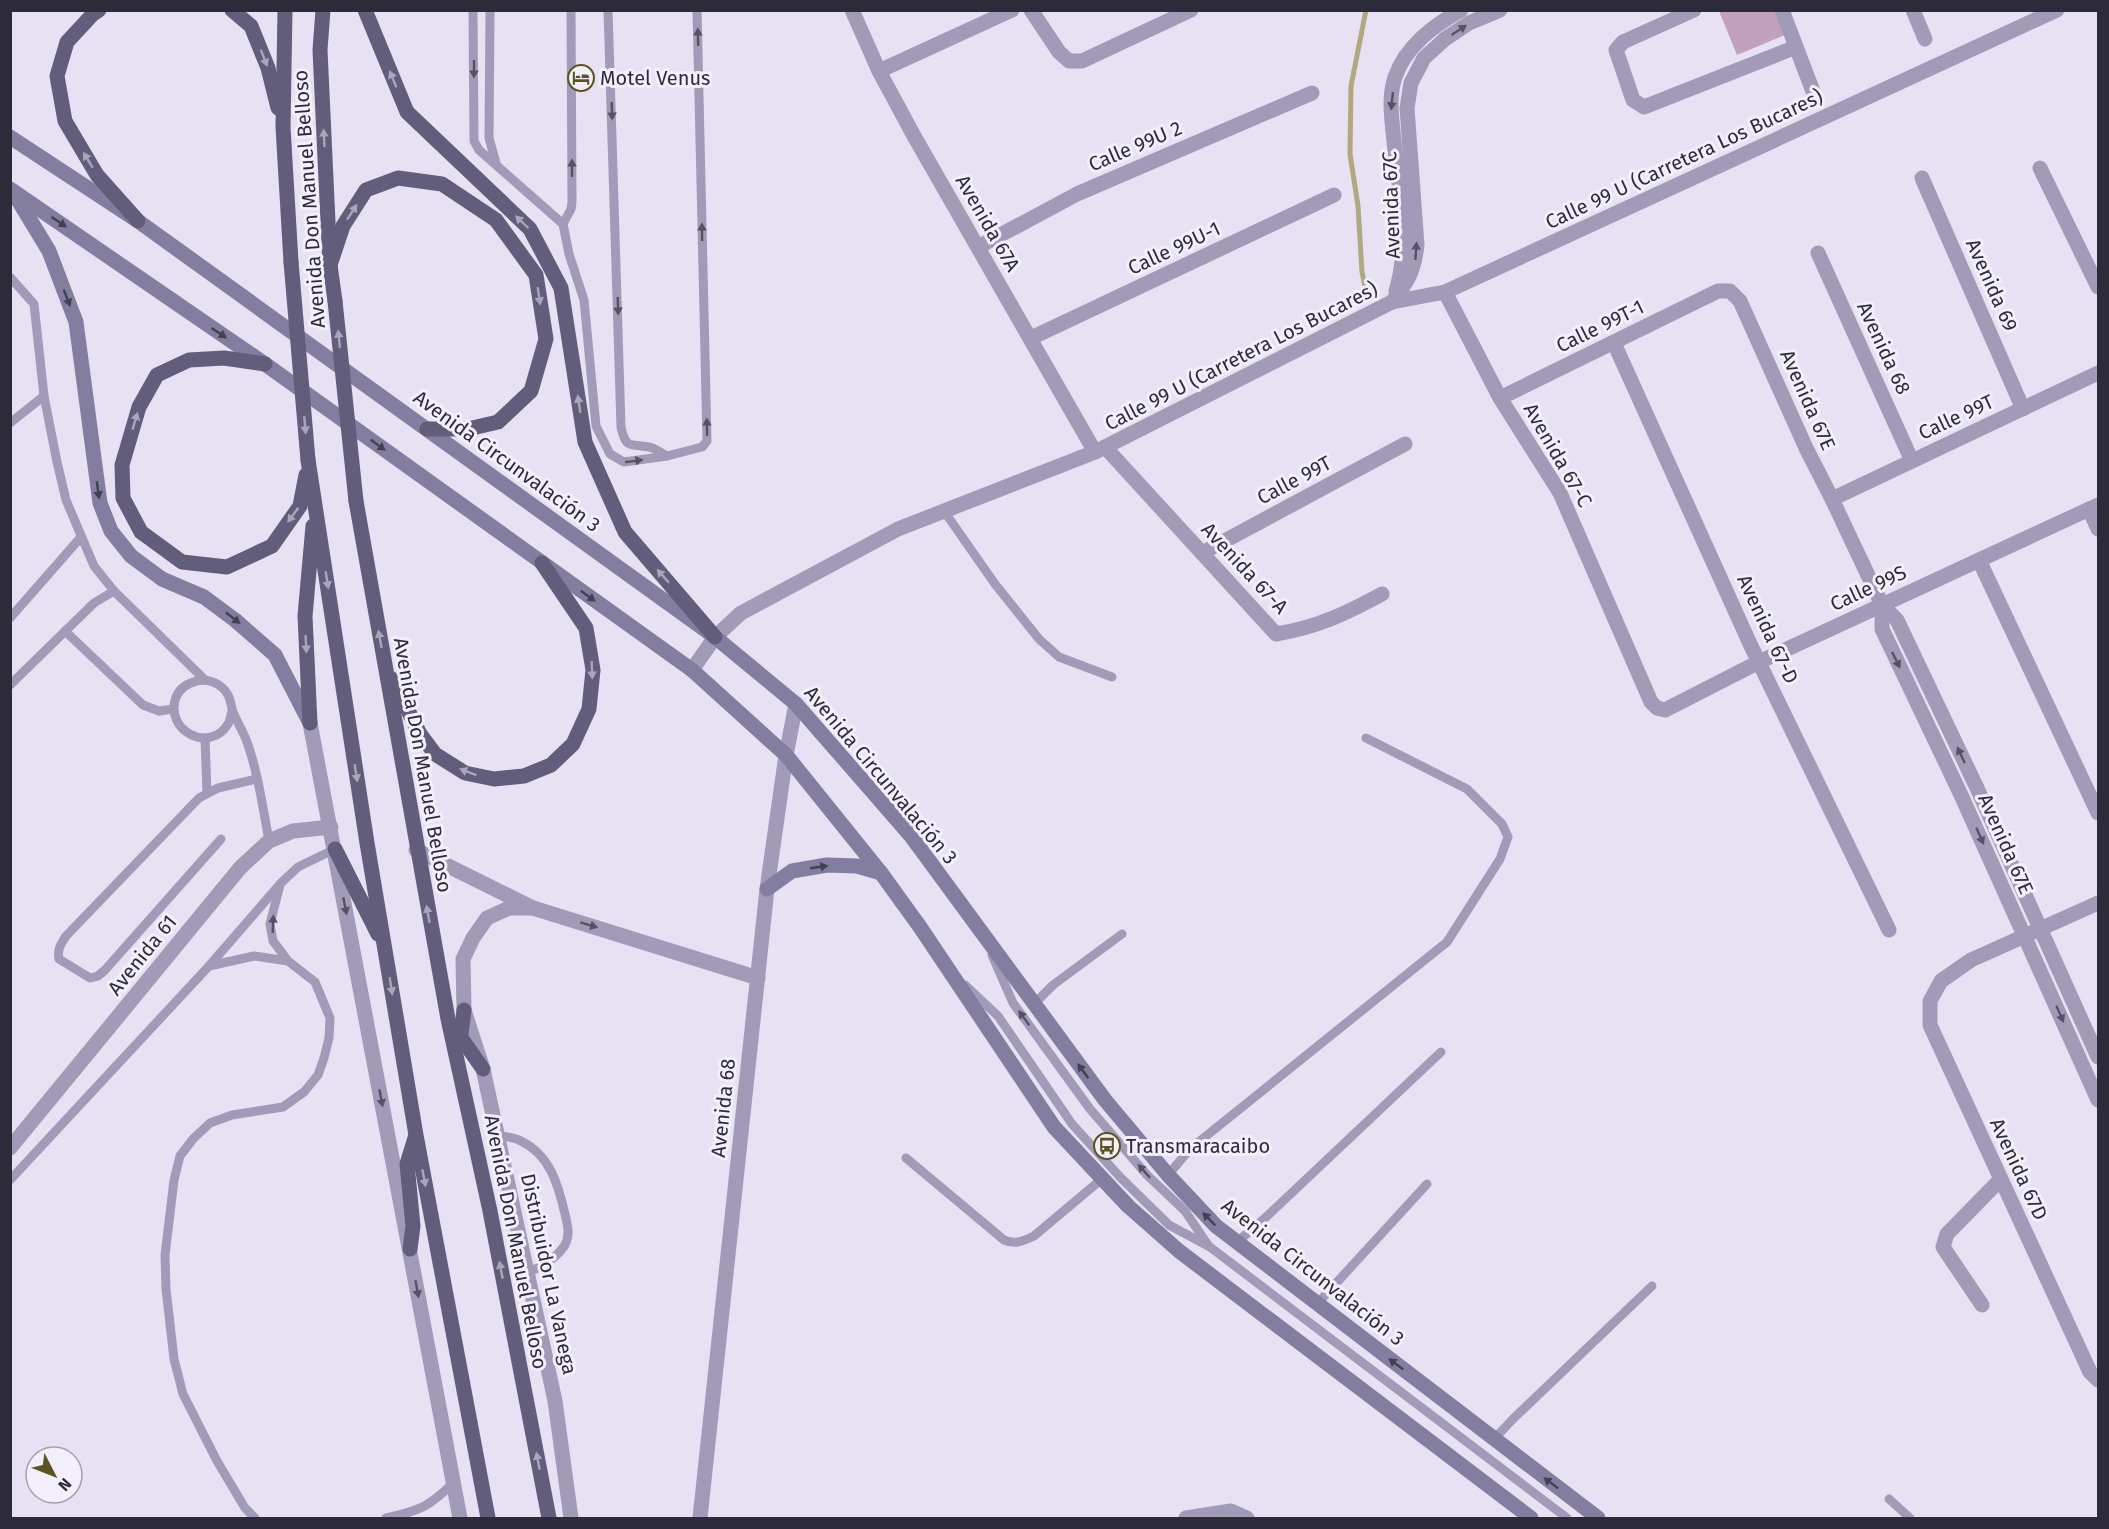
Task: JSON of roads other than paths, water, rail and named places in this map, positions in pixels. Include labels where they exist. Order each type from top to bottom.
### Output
[{"type":"main road","points":[[99,10],[67,42],[57,76],[65,121],[97,175],[138,221]]},
{"type":"main road","points":[[232,10],[251,26],[268,69],[283,127]]},
{"type":"main road","name":"Avenida Don Manuel Belloso","points":[[285,10],[283,127],[291,262],[308,460],[416,1135],[488,1518]]},
{"type":"main road","name":"Avenida Don Manuel Belloso","points":[[323,10],[320,50],[330,265],[356,501],[448,1019],[490,1211],[549,1518]]},
{"type":"main road","points":[[365,10],[407,112],[530,229],[561,288],[585,442],[625,532],[715,637]]},
{"type":"main road","name":"Avenida Circunvalación 3","points":[[10,137],[138,221],[427,429],[715,637],[796,704],[911,836],[1105,1100],[1168,1175],[1216,1226],[1598,1518]]},
{"type":"main road","points":[[330,265],[343,226],[366,190],[398,178],[442,184],[496,220],[536,275],[546,339],[531,391],[498,422],[468,429],[427,429]]},
{"type":"main road","points":[[11,190],[265,364],[692,670],[786,755],[881,873],[1054,1127],[1128,1206],[1179,1251],[1531,1518]]},
{"type":"main road","points":[[11,190],[49,251],[76,322],[100,503],[111,531],[131,556],[162,579],[204,597],[236,620],[275,656],[310,723]]},
{"type":"main road","points":[[265,364],[224,358],[189,360],[157,375],[139,407],[122,465],[123,498],[141,532],[182,562],[227,567],[272,546],[300,506],[308,460]]},
{"type":"main road","points":[[310,723],[305,616],[315,502]]},
{"type":"main road","points":[[384,665],[420,734],[435,754],[465,773],[494,779],[524,776],[551,765],[573,744],[589,709],[593,670],[586,628],[542,563]]},
{"type":"main road","points":[[335,849],[385,948]]},
{"type":"main road","points":[[767,889],[792,871],[827,865],[857,866],[881,873]]},
{"type":"main road","points":[[457,1060],[464,1010]]},
{"type":"main road","points":[[448,1019],[483,1069]]},
{"type":"main road","points":[[410,1249],[413,1226],[406,1164],[416,1135]]},
{"type":"street","name":"Avenida 67A","points":[[852,10],[879,71],[914,136],[1031,338],[1100,450]]},
{"type":"street","points":[[879,71],[1012,10]]},
{"type":"street","points":[[1031,10],[1059,52],[1069,61],[1082,61],[1191,10]]},
{"type":"street","name":"Avenida 67C","points":[[1392,302],[1399,280],[1404,246],[1390,108],[1395,77],[1412,47],[1436,25],[1461,10]]},
{"type":"street","name":"Avenida 67C","points":[[1392,302],[1408,280],[1415,265],[1417,245],[1407,108],[1411,82],[1424,58],[1445,39],[1469,23],[1500,10]]},
{"type":"street","points":[[1694,10],[1623,42],[1616,50],[1633,100],[1644,107],[1796,47]]},
{"type":"street","points":[[1782,10],[1814,94]]},
{"type":"street","points":[[1913,10],[1925,39]]},
{"type":"street","name":"Calle 99 U (Carretera Los Bucares)","points":[[692,670],[715,637],[741,613],[898,529],[1100,450],[1392,302],[1445,292],[2057,10]]},
{"type":"street","name":"Calle 99U 2","points":[[978,247],[1077,194],[1312,93]]},
{"type":"street","points":[[2040,168],[2098,287]]},
{"type":"street","name":"Avenida 69","points":[[1922,178],[2023,409]]},
{"type":"street","name":"Calle 99U-1","points":[[1031,338],[1334,195]]},
{"type":"street","name":"Avenida 68","points":[[1818,253],[1912,461]]},
{"type":"street","name":"Calle 99T-1","points":[[1500,398],[1718,291]]},
{"type":"street","name":"Avenida 67E","points":[[1718,291],[1730,291],[1740,301],[1806,448],[1882,605],[1897,620],[1977,788],[2098,1057]]},
{"type":"street","name":"Avenida 67-C","points":[[1445,292],[1500,398],[1560,493],[1651,702],[1656,708]]},
{"type":"street","name":"Avenida 67-D","points":[[1614,343],[1759,662],[1889,930]]},
{"type":"street","name":"Calle 99T","points":[[1832,499],[2098,373]]},
{"type":"street","name":"Calle 99T","points":[[1202,553],[1405,444]]},
{"type":"street","name":"Avenida 67-A","points":[[1100,450],[1202,553],[1276,634],[1300,630],[1333,620],[1382,594]]},
{"type":"street","points":[[2094,507],[2098,529]]},
{"type":"street","name":"Calle 99S","points":[[1656,708],[1665,710],[1759,662],[2094,507]]},
{"type":"street","points":[[1978,560],[2098,813]]},
{"type":"street","name":"Avenida 67E","points":[[1882,605],[1882,629],[1961,795],[2098,1100]]},
{"type":"street","name":"Avenida 68","points":[[700,1518],[767,889],[786,755],[796,704]]},
{"type":"street","points":[[310,723],[459,1518]]},
{"type":"street","name":"Avenida 61","points":[[10,1148],[240,868],[269,841],[293,831],[331,827]]},
{"type":"street","name":"Distribuidor La Vanega","points":[[417,850],[533,908],[758,978]]},
{"type":"street","points":[[2025,937],[2098,903]]},
{"type":"street","name":"Distribuidor La Vanega","points":[[533,908],[509,908],[487,918],[473,938],[463,959],[464,1010],[483,1069],[555,1401],[570,1518]]},
{"type":"street","name":"Avenida 67D","points":[[2025,937],[1971,960],[1941,981],[1930,1000],[1930,1025],[2094,1376]]},
{"type":"street","points":[[1982,1305],[1943,1247],[1947,1234],[2001,1179]]},
{"type":"street","points":[[1186,1518],[1231,1511],[1247,1518]]},
{"type":"lane","points":[[473,10],[474,141],[479,150],[563,224],[569,254],[584,300],[596,426],[610,453],[624,462],[667,456],[702,447],[706,441],[697,10]]},
{"type":"lane","points":[[490,10],[489,138],[496,165]]},
{"type":"lane","points":[[563,224],[572,209],[573,202],[571,10]]},
{"type":"lane","points":[[609,10],[621,427],[627,443],[631,446],[651,447],[667,456]]},
{"type":"lane","points":[[10,277],[34,304],[44,396],[57,462],[66,500],[94,566],[114,591],[204,679],[219,684],[229,695],[232,711],[246,741],[257,779],[269,841]]},
{"type":"lane","points":[[10,423],[44,396]]},
{"type":"lane","points":[[944,511],[995,584],[1039,639],[1059,657],[1112,677]]},
{"type":"lane","points":[[10,618],[81,537]]},
{"type":"lane","points":[[10,685],[94,603],[114,591]]},
{"type":"lane","points":[[65,631],[143,705],[159,711],[173,709]]},
{"type":"lane","points":[[204,679],[188,683],[177,694],[173,709],[178,724],[189,735],[205,738],[218,734],[228,724],[232,711]]},
{"type":"lane","points":[[205,738],[207,793]]},
{"type":"lane","points":[[1168,1175],[1190,1149],[1447,942],[1500,860],[1508,837],[1502,824],[1467,789],[1366,738]]},
{"type":"lane","points":[[221,839],[98,976],[90,978],[59,959],[60,945],[66,936],[199,798],[218,788],[257,779]]},
{"type":"lane","points":[[10,1180],[209,966],[281,883],[298,867],[335,849]]},
{"type":"lane","points":[[255,1518],[245,1508],[217,1461],[183,1394],[174,1359],[166,1289],[165,1255],[174,1180],[180,1156],[193,1139],[210,1123],[232,1115],[283,1107],[304,1092],[318,1075],[329,1038],[330,1018],[315,982],[288,961],[273,941],[270,924],[281,883]]},
{"type":"lane","points":[[1034,1004],[1053,985],[1122,934]]},
{"type":"lane","points":[[983,935],[1013,1002],[1090,1109],[1147,1175],[1185,1211],[1210,1247]]},
{"type":"lane","points":[[209,966],[254,956],[288,961]]},
{"type":"lane","points":[[949,970],[998,1016],[1072,1124],[1169,1225],[1210,1247],[1567,1518]]},
{"type":"lane","points":[[1237,1242],[1442,1052]]},
{"type":"lane","points":[[498,1135],[520,1140],[540,1155],[552,1170],[560,1191],[569,1232],[563,1249],[543,1265],[528,1273]]},
{"type":"lane","points":[[906,1158],[1004,1240],[1012,1243],[1022,1242],[1034,1236],[1102,1178]]},
{"type":"lane","points":[[1317,1304],[1427,1184]]},
{"type":"lane","points":[[1494,1439],[1652,1286]]},
{"type":"lane","points":[[386,1518],[416,1511],[435,1500],[453,1483]]},
{"type":"lane","points":[[1889,1499],[1910,1518]]},
{"type":"waterway","points":[[1365,286],[1358,206],[1350,154],[1351,86],[1366,10]]},
{"type":"place","name":"Motel Venus","points":[[581,78]]},
{"type":"place","name":"Transmaracaibo","points":[[1107,1146]]}]
